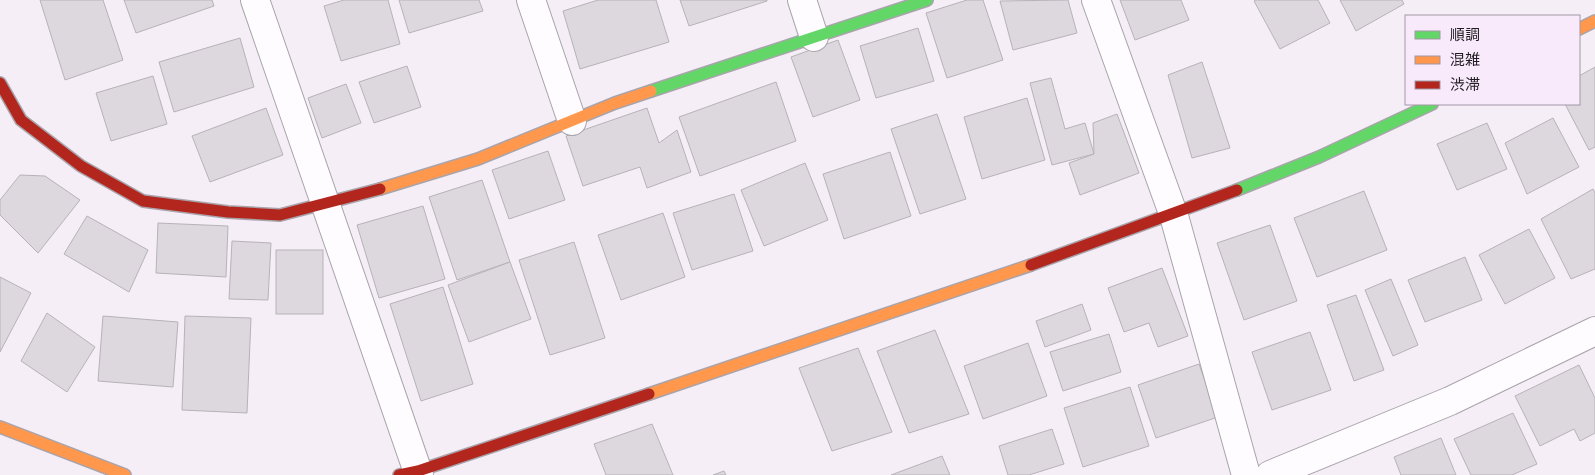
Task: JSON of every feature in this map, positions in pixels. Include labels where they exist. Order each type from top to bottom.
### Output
[{"type":"street","points":[[255,0],[412,474],[811,341],[1174,216],[1360,140],[1430,105]]},
{"type":"street","points":[[531,0],[572,121]]},
{"type":"street","points":[[802,0],[814,36]]},
{"type":"street","points":[[0,83],[21,120],[81,166],[144,201],[228,212],[280,215],[478,159],[615,104],[814,36],[927,0]]},
{"type":"street","points":[[1096,0],[1174,216],[1246,475]]},
{"type":"street","points":[[1580,28],[1595,21]]},
{"type":"street","points":[[1270,475],[1450,401],[1595,331]]},
{"type":"street","points":[[0,427],[125,475]]},
{"type":"building","points":[[40,0],[103,0],[123,60],[65,80]]},
{"type":"building","points":[[124,0],[212,0],[214,6],[136,33]]},
{"type":"building","points":[[344,0],[388,0],[400,44],[341,61],[324,6]]},
{"type":"building","points":[[399,0],[479,0],[483,11],[409,33]]},
{"type":"building","points":[[598,0],[656,0],[669,42],[580,69],[563,11]]},
{"type":"building","points":[[680,0],[767,0],[767,1],[689,26]]},
{"type":"building","points":[[967,0],[983,0],[1003,60],[947,78],[926,13]]},
{"type":"building","points":[[1068,0],[1077,33],[1013,50],[1000,1]]},
{"type":"building","points":[[1120,0],[1181,0],[1189,20],[1135,40]]},
{"type":"building","points":[[1318,0],[1330,23],[1280,49],[1254,1]]},
{"type":"building","points":[[1340,0],[1402,0],[1404,4],[1356,31]]},
{"type":"building","points":[[918,28],[934,81],[876,98],[860,46]]},
{"type":"building","points":[[240,38],[254,87],[174,112],[159,62]]},
{"type":"building","points":[[838,40],[860,100],[813,117],[791,57]]},
{"type":"building","points":[[1202,62],[1230,148],[1192,158],[1168,75]]},
{"type":"building","points":[[407,66],[421,107],[374,123],[359,82]]},
{"type":"building","points":[[1595,67],[1595,147],[1589,150],[1566,105],[1580,105],[1580,75]]},
{"type":"building","points":[[153,76],[167,124],[111,141],[96,93]]},
{"type":"building","points":[[1051,78],[1065,129],[1085,123],[1094,154],[1052,165],[1030,83]]},
{"type":"building","points":[[776,82],[796,141],[700,176],[679,117]]},
{"type":"building","points":[[346,84],[361,123],[322,138],[308,98]]},
{"type":"building","points":[[1027,98],[1045,160],[982,179],[964,117]]},
{"type":"building","points":[[266,108],[283,155],[210,182],[192,136]]},
{"type":"building","points":[[647,108],[659,143],[677,130],[691,172],[647,188],[640,167],[583,186],[566,136]]},
{"type":"building","points":[[937,114],[966,199],[920,214],[891,129]]},
{"type":"building","points":[[1117,114],[1139,173],[1080,195],[1069,163],[1094,154],[1093,123]]},
{"type":"building","points":[[1553,118],[1579,167],[1527,194],[1505,143]]},
{"type":"building","points":[[1487,123],[1507,169],[1457,190],[1437,144]]},
{"type":"building","points":[[548,151],[565,200],[509,219],[492,170]]},
{"type":"building","points":[[890,152],[911,216],[844,239],[823,174]]},
{"type":"building","points":[[805,163],[828,220],[764,246],[741,190]]},
{"type":"building","points":[[20,175],[45,176],[80,200],[38,253],[0,215],[0,200]]},
{"type":"building","points":[[482,180],[510,262],[457,280],[429,197]]},
{"type":"building","points":[[1593,189],[1595,193],[1595,269],[1571,279],[1541,219]]},
{"type":"building","points":[[1364,191],[1387,250],[1317,277],[1294,218]]},
{"type":"building","points":[[734,194],[753,251],[692,270],[673,213]]},
{"type":"building","points":[[423,206],[445,279],[379,298],[357,225]]},
{"type":"building","points":[[663,213],[685,277],[621,300],[598,235]]},
{"type":"building","points":[[87,216],[148,250],[129,292],[64,254]]},
{"type":"building","points":[[158,223],[228,226],[226,277],[156,273]]},
{"type":"building","points":[[1270,225],[1297,301],[1244,320],[1217,243]]},
{"type":"building","points":[[1529,229],[1555,278],[1505,304],[1479,255]]},
{"type":"building","points":[[232,241],[271,243],[268,300],[229,299]]},
{"type":"building","points":[[574,242],[605,338],[550,355],[519,260]]},
{"type":"building","points":[[276,250],[323,250],[323,314],[276,314]]},
{"type":"building","points":[[1465,257],[1482,300],[1425,322],[1408,280]]},
{"type":"building","points":[[510,262],[531,319],[469,342],[448,285]]},
{"type":"building","points":[[1162,268],[1188,336],[1158,347],[1149,323],[1124,332],[1108,288]]},
{"type":"building","points":[[0,277],[31,293],[0,352]]},
{"type":"building","points":[[1391,279],[1418,345],[1393,356],[1365,290]]},
{"type":"building","points":[[443,287],[473,384],[421,401],[390,304]]},
{"type":"building","points":[[1356,295],[1384,370],[1354,381],[1327,305]]},
{"type":"building","points":[[1082,304],[1091,330],[1045,347],[1036,321]]},
{"type":"building","points":[[47,313],[95,347],[67,392],[21,361]]},
{"type":"building","points":[[103,316],[178,322],[173,387],[98,381]]},
{"type":"building","points":[[185,316],[251,318],[247,413],[182,410]]},
{"type":"building","points":[[935,330],[969,414],[909,433],[877,351]]},
{"type":"building","points":[[1310,332],[1331,390],[1272,410],[1252,352]]},
{"type":"building","points":[[1109,334],[1121,372],[1063,391],[1050,352]]},
{"type":"building","points":[[1028,343],[1047,396],[983,419],[964,366]]},
{"type":"building","points":[[858,348],[892,432],[832,451],[799,368]]},
{"type":"building","points":[[1199,364],[1218,417],[1156,438],[1138,385]]},
{"type":"building","points":[[1579,365],[1595,398],[1595,433],[1580,441],[1574,429],[1540,446],[1515,396]]},
{"type":"building","points":[[1130,387],[1149,446],[1083,467],[1064,408]]},
{"type":"building","points":[[1513,413],[1537,464],[1512,475],[1471,475],[1454,439]]},
{"type":"building","points":[[652,424],[673,475],[606,475],[594,444]]},
{"type":"building","points":[[1052,429],[1064,464],[1029,475],[1008,475],[999,446]]},
{"type":"building","points":[[1441,438],[1456,475],[1401,475],[1394,457]]},
{"type":"building","points":[[942,456],[950,475],[891,475]]},
{"type":"building","points":[[724,471],[726,475],[713,475]]},
{"type":"traffic: fast","points":[[651,91],[927,0]]},
{"type":"traffic: fast","points":[[1237,190],[1319,157],[1430,105]]},
{"type":"traffic: slow","points":[[1580,28],[1595,21]]},
{"type":"traffic: slow","points":[[380,189],[478,159],[615,103],[651,91]]},
{"type":"traffic: slow","points":[[649,394],[1031,265]]},
{"type":"traffic: slow","points":[[0,427],[125,475]]},
{"type":"traffic: jam","points":[[0,83],[21,120],[81,166],[143,201],[228,212],[280,215],[380,189]]},
{"type":"traffic: jam","points":[[1031,265],[1237,190]]},
{"type":"traffic: jam","points":[[399,475],[418,471],[649,394]]}]
